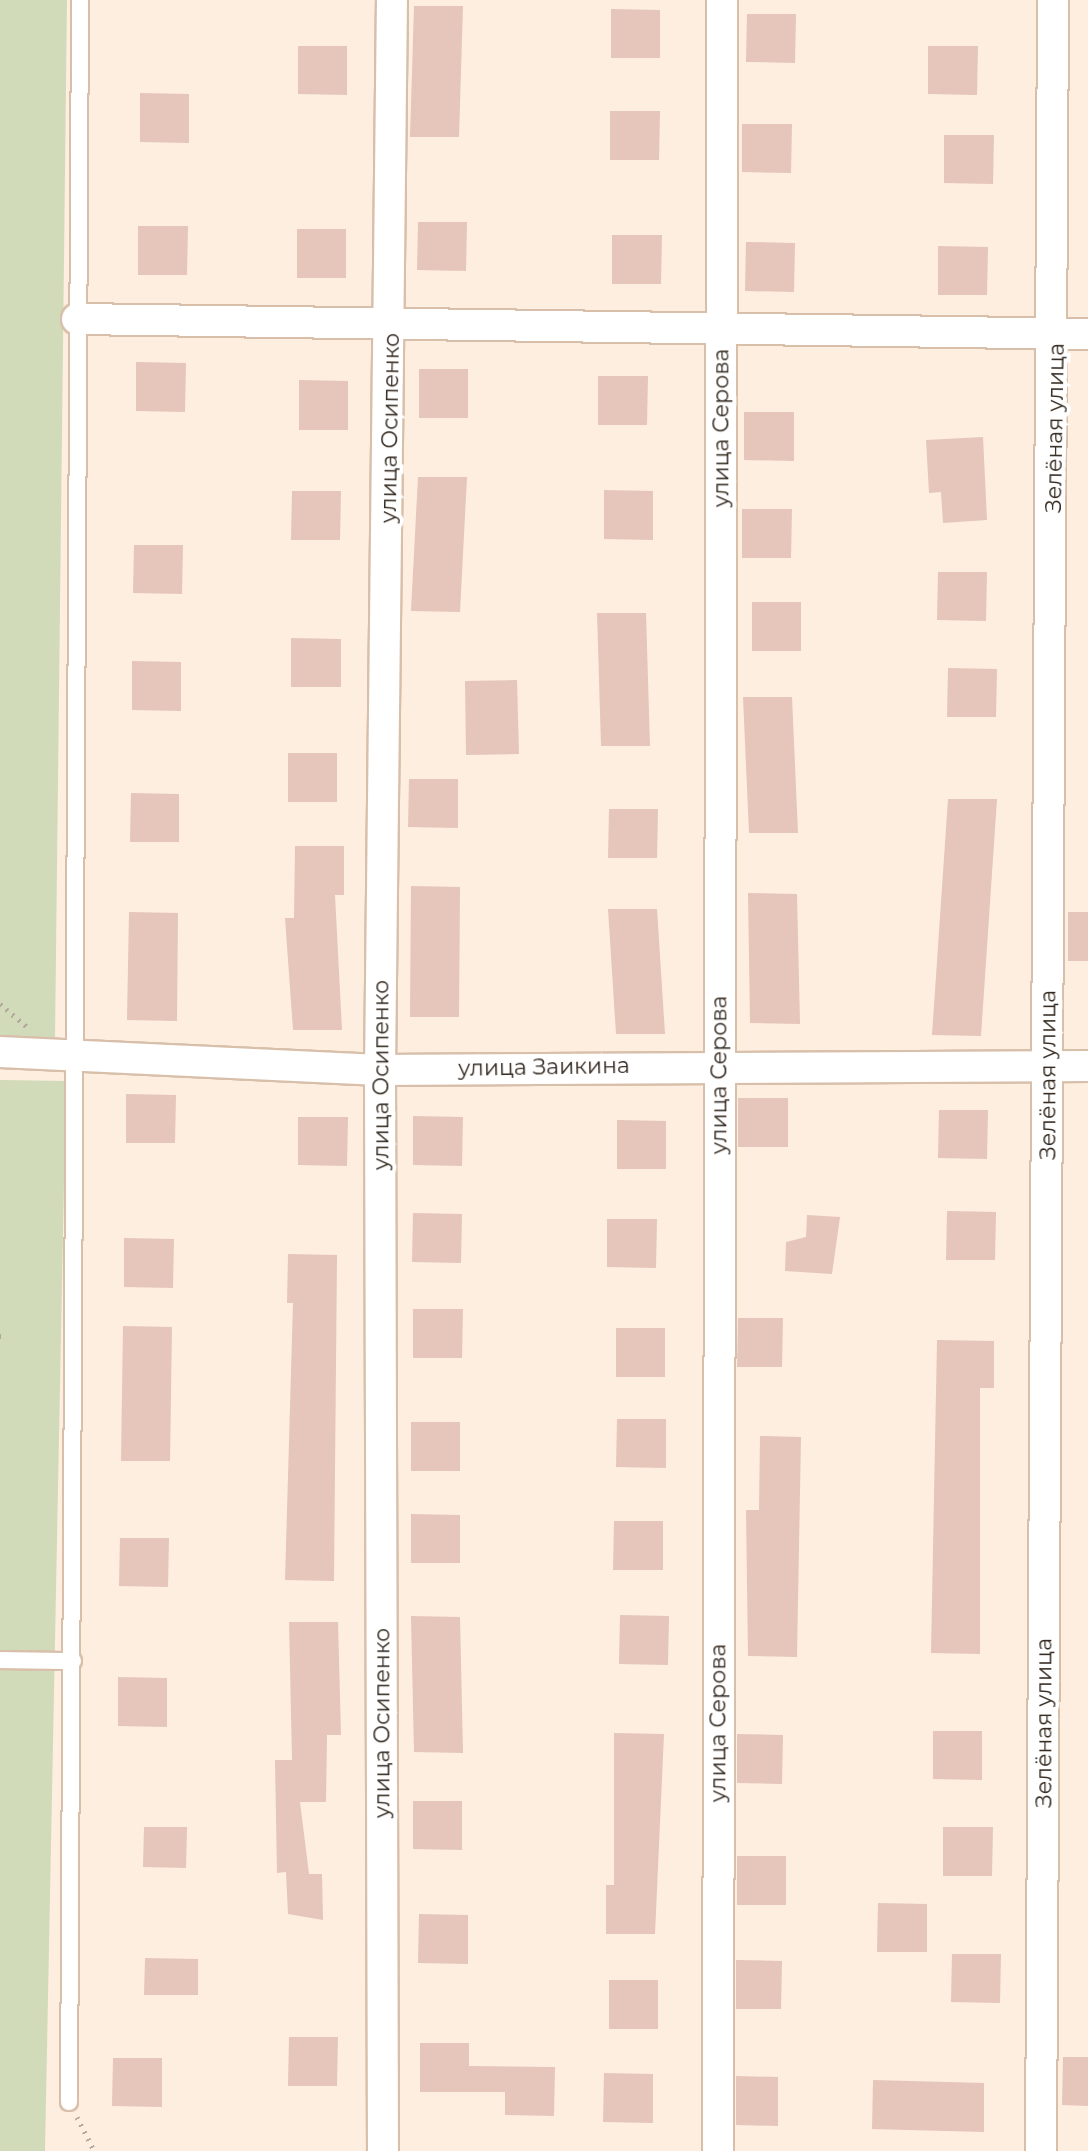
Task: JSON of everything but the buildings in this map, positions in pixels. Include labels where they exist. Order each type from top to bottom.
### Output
[{"type":"street","name":"улица Осипенко","points":[[383,2151],[380,1070],[391,323],[392,0]]},
{"type":"street","name":"улица Серова","points":[[718,2151],[722,0]]},
{"type":"street","name":"Зелёная улица","points":[[1041,2151],[1056,335],[1053,0]]},
{"type":"street","points":[[77,319],[1088,334]]},
{"type":"street","name":"улица Заикина","points":[[0,1052],[380,1070],[719,1064],[1088,1066]]},
{"type":"lane","points":[[69,2102],[80,1057],[77,319],[80,0]]},
{"type":"lane","points":[[0,1660],[73,1661]]},
{"type":"path","points":[[69,2102],[94,2151]]},
{"type":"green space","points":[[0,0],[67,0],[55,1040],[0,1039]]},
{"type":"green space","points":[[0,1080],[66,1081],[45,2151],[0,2151]]}]
